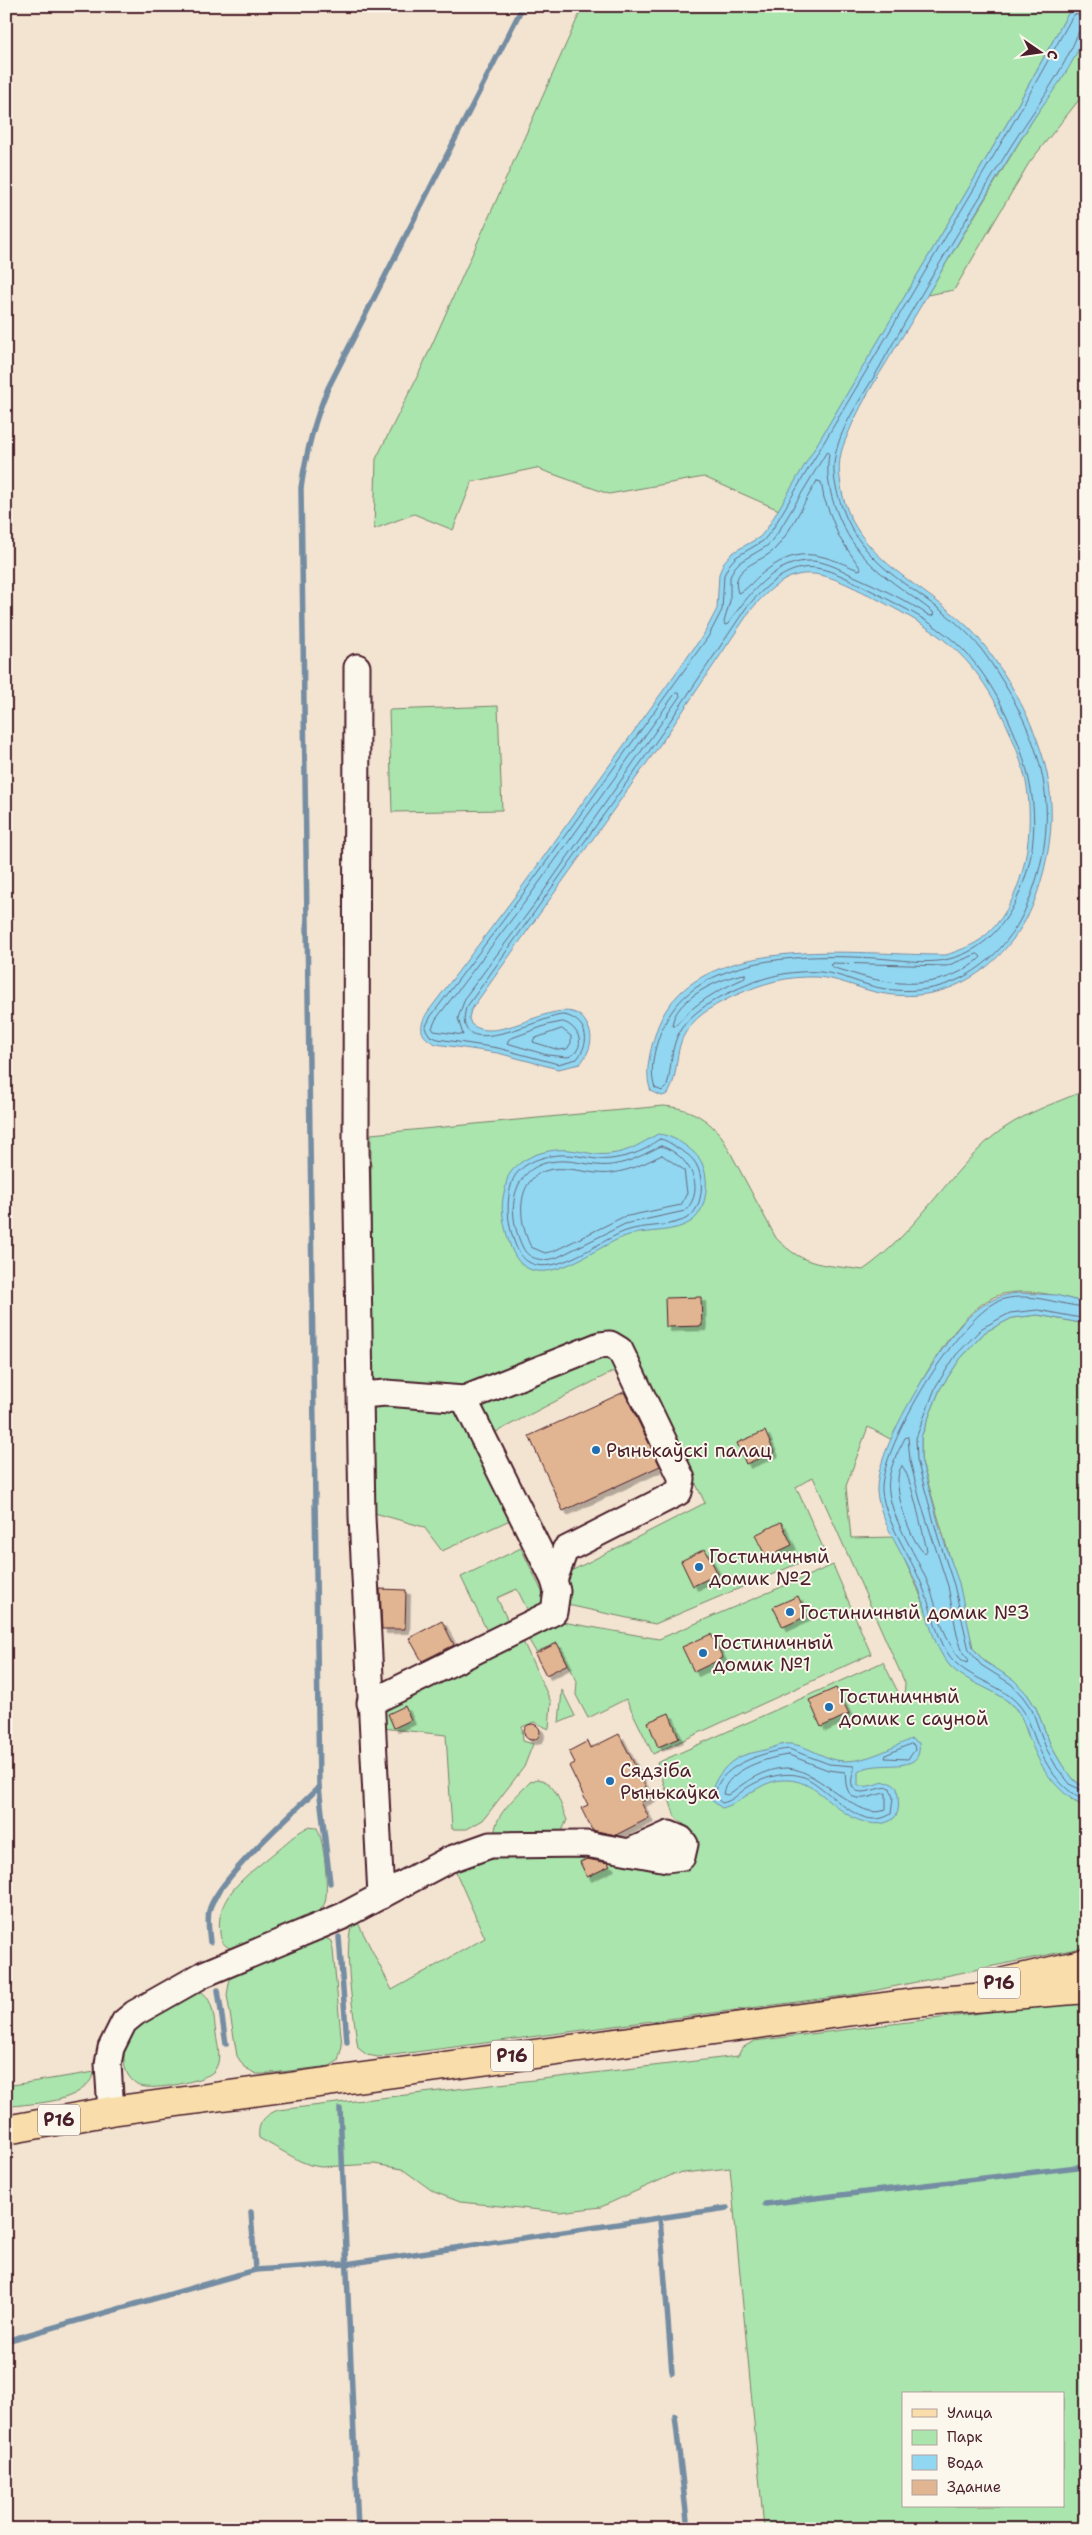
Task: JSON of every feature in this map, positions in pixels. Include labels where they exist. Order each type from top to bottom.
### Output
[{"type":"main road","name":"Р16","points":[[913,2003],[1086,1963]]},
{"type":"main road","name":"Р16","points":[[6,2130],[112,2111],[913,2003],[1086,1989]]},
{"type":"lane","points":[[357,667],[356,1145],[362,1518],[380,1896]]},
{"type":"lane","points":[[361,1395],[386,1392],[464,1399],[600,1345],[610,1344],[620,1350],[682,1479],[682,1484],[679,1492],[566,1550],[554,1580]]},
{"type":"lane","points":[[370,1703],[554,1612],[557,1591],[554,1580],[464,1399]]},
{"type":"lane","points":[[112,2111],[108,2064],[111,2048],[124,2022],[135,2013],[204,1974],[343,1916],[448,1860],[490,1845],[586,1844],[630,1851]]},
{"type":"green space","points":[[583,6],[1086,6],[1086,16],[1070,11],[1066,17],[1012,115],[779,510],[704,477],[609,494],[536,468],[472,482],[453,530],[414,514],[374,529],[376,459],[421,369]]},
{"type":"green space","points":[[1086,25],[1086,91],[1029,163],[954,290],[927,295],[1032,121],[1071,62]]},
{"type":"green space","points":[[498,706],[502,810],[392,812],[389,710]]},
{"type":"green space","points":[[1086,1090],[1086,1303],[1034,1292],[1003,1294],[986,1302],[968,1316],[952,1334],[937,1356],[892,1440],[868,1427],[846,1486],[851,1538],[894,1537],[918,1589],[942,1654],[950,1666],[1004,1698],[1015,1708],[1022,1718],[1028,1735],[1072,1800],[1086,1808],[1086,1947],[858,1994],[378,2057],[367,2055],[358,2048],[349,1974],[349,1941],[355,1917],[392,1990],[485,1938],[454,1868],[483,1856],[580,1848],[584,1860],[580,1862],[587,1877],[609,1866],[603,1852],[692,1837],[689,1829],[675,1817],[657,1763],[883,1662],[904,1704],[905,1683],[813,1477],[796,1487],[825,1552],[655,1624],[563,1604],[559,1585],[569,1572],[705,1503],[637,1359],[473,1444],[510,1520],[442,1551],[424,1527],[371,1512],[371,1134],[663,1106],[689,1111],[710,1124],[722,1137],[776,1238],[796,1255],[806,1260],[863,1270],[897,1241],[959,1170],[991,1138],[1024,1116]]},
{"type":"green space","points":[[1038,1315],[1086,1324],[1086,1788],[1075,1781],[1062,1765],[1051,1746],[1036,1708],[1027,1694],[984,1661],[973,1648],[952,1565],[921,1459],[921,1437],[940,1389],[960,1359],[985,1332],[1012,1318]]},
{"type":"green space","points":[[521,1548],[548,1604],[529,1613],[517,1589],[497,1598],[509,1623],[488,1633],[461,1577]]},
{"type":"green space","points":[[833,1565],[871,1654],[653,1754],[626,1699],[588,1718],[576,1695],[577,1681],[557,1643],[536,1652],[526,1635],[557,1621],[659,1639]]},
{"type":"green space","points":[[521,1637],[551,1702],[549,1729],[534,1722],[522,1727],[523,1741],[533,1744],[524,1767],[483,1820],[467,1829],[452,1829],[446,1735],[382,1728],[377,1705]]},
{"type":"green space","points":[[562,1690],[575,1716],[559,1723]]},
{"type":"green space","points":[[537,1779],[549,1784],[556,1794],[567,1820],[561,1833],[499,1836],[495,1832],[496,1825],[503,1812],[530,1782]]},
{"type":"green space","points":[[308,1827],[317,1828],[324,1853],[326,1896],[322,1908],[313,1917],[233,1949],[225,1945],[220,1936],[222,1908],[235,1887],[295,1835]]},
{"type":"green space","points":[[324,1937],[331,1941],[333,1950],[342,2046],[338,2061],[330,2066],[256,2074],[244,2067],[237,2056],[227,1995],[230,1978],[235,1973]]},
{"type":"green space","points":[[194,1991],[202,1992],[206,1996],[214,2017],[219,2058],[214,2071],[201,2078],[167,2086],[141,2086],[133,2081],[125,2067],[125,2050],[131,2034],[136,2027],[149,2017]]},
{"type":"green space","points":[[1086,2000],[1086,2529],[764,2529],[730,2168],[674,2174],[601,2207],[560,2212],[460,2202],[434,2192],[402,2169],[374,2164],[321,2167],[310,2165],[259,2138],[259,2128],[263,2120],[269,2114],[278,2110],[738,2056],[742,2048],[754,2041]]},
{"type":"green space","points":[[95,2072],[89,2083],[80,2091],[69,2096],[57,2100],[6,2107],[6,2086]]},
{"type":"water","points":[[1075,9],[1085,15],[1084,29],[1074,58],[1017,144],[870,390],[852,424],[839,464],[846,505],[856,528],[888,564],[949,611],[975,634],[1009,682],[1032,727],[1047,772],[1051,819],[1044,870],[1038,892],[1022,926],[1009,944],[978,973],[959,984],[940,991],[919,995],[898,995],[875,992],[831,979],[805,977],[775,981],[736,995],[703,1014],[687,1030],[680,1046],[672,1086],[668,1094],[662,1096],[651,1091],[648,1070],[655,1035],[673,1001],[702,977],[738,962],[780,955],[825,952],[946,955],[980,940],[995,926],[1007,910],[1023,870],[1029,828],[1029,807],[1024,772],[1006,723],[980,677],[949,644],[901,612],[838,581],[808,574],[795,576],[781,582],[750,611],[666,736],[471,1010],[469,1018],[471,1024],[485,1030],[500,1029],[552,1013],[567,1011],[580,1016],[589,1029],[591,1039],[588,1052],[580,1064],[558,1069],[498,1053],[436,1044],[431,1041],[422,1032],[422,1023],[427,1013],[519,891],[704,634],[717,609],[719,574],[724,562],[732,553],[760,537],[768,527],[1012,115],[1066,17],[1070,11]]},
{"type":"water","points":[[658,1134],[675,1139],[686,1146],[699,1158],[703,1165],[706,1191],[702,1208],[692,1221],[678,1228],[629,1235],[563,1267],[547,1271],[531,1270],[518,1261],[509,1242],[502,1209],[508,1178],[516,1166],[529,1157],[553,1150],[599,1154],[617,1153],[635,1147]]},
{"type":"water","points":[[1018,1293],[1056,1295],[1086,1303],[1086,1324],[1038,1315],[1012,1318],[985,1332],[960,1359],[940,1389],[921,1437],[921,1459],[942,1536],[959,1583],[973,1648],[984,1661],[1014,1680],[1027,1694],[1036,1708],[1051,1746],[1062,1765],[1075,1781],[1086,1788],[1086,1808],[1059,1788],[1045,1771],[1016,1709],[1001,1696],[965,1678],[950,1666],[944,1658],[935,1639],[919,1589],[888,1529],[879,1504],[877,1492],[882,1461],[889,1443],[917,1390],[950,1338],[968,1317],[979,1308],[1003,1296]]},
{"type":"water","points":[[911,1739],[919,1743],[919,1754],[914,1760],[907,1764],[876,1766],[858,1772],[858,1785],[869,1786],[888,1782],[897,1788],[898,1812],[894,1818],[883,1823],[877,1824],[857,1820],[812,1788],[797,1781],[778,1780],[761,1786],[738,1801],[722,1808],[711,1800],[713,1787],[720,1774],[730,1763],[748,1754],[791,1744],[798,1745],[831,1759],[845,1761],[862,1759]]},
{"type":"building","points":[[701,1297],[702,1326],[666,1327],[665,1298]]},
{"type":"building","name":"Рынькаўскi палац","points":[[624,1392],[660,1466],[563,1511],[529,1436]]},
{"type":"building","points":[[765,1431],[774,1452],[746,1464],[737,1443]]},
{"type":"building","points":[[781,1522],[792,1545],[766,1557],[755,1535]]},
{"type":"building","name":"Гостиничный домик №2","points":[[705,1549],[718,1574],[693,1586],[681,1561]]},
{"type":"building","points":[[380,1589],[406,1590],[405,1629],[382,1629]]},
{"type":"building","name":"Гостиничный домик №3","points":[[798,1596],[807,1616],[783,1627],[773,1607]]},
{"type":"building","points":[[442,1621],[454,1645],[422,1661],[409,1638]]},
{"type":"building","name":"Гостиничный домик №1","points":[[711,1634],[723,1658],[694,1672],[682,1647]]},
{"type":"building","points":[[557,1643],[568,1664],[546,1675],[535,1654]]},
{"type":"building","name":"Гостиничный домик с сауной","points":[[836,1688],[849,1714],[821,1727],[809,1700]]},
{"type":"building","points":[[405,1706],[411,1720],[394,1728],[388,1714]]},
{"type":"building","points":[[669,1713],[679,1738],[658,1747],[648,1722]]},
{"type":"building","points":[[532,1724],[540,1732],[532,1740],[524,1732]]},
{"type":"building","name":"Сядзіба Рынькаўка","points":[[619,1734],[651,1797],[641,1802],[649,1818],[616,1835],[592,1830],[581,1808],[588,1805],[569,1766],[575,1763],[569,1751],[588,1741],[591,1748]]},
{"type":"building","points":[[587,1859],[608,1863],[610,1866],[587,1877],[580,1862]]},
{"type":"waterway","points":[[330,1883],[319,1787],[301,488],[311,437],[328,388],[523,6]]},
{"type":"waterway","points":[[210,1942],[209,1911],[226,1882],[257,1847],[319,1787]]},
{"type":"waterway","points":[[339,1937],[347,2042]]},
{"type":"waterway","points":[[218,1990],[226,2044]]},
{"type":"waterway","points":[[340,2109],[358,2529]]},
{"type":"waterway","points":[[765,2204],[1086,2166]]},
{"type":"waterway","points":[[6,2341],[255,2270],[346,2264],[727,2208]]},
{"type":"waterway","points":[[251,2212],[255,2270]]},
{"type":"waterway","points":[[660,2218],[672,2373]]},
{"type":"waterway","points":[[675,2416],[688,2529]]},
{"type":"place","name":"Рынькаўскi палац","points":[[596,1450]]},
{"type":"place","name":"Гостиничный домик №2","points":[[699,1567]]},
{"type":"place","name":"Гостиничный домик №3","points":[[790,1612]]},
{"type":"place","name":"Гостиничный домик №1","points":[[703,1653]]},
{"type":"place","name":"Гостиничный домик с сауной","points":[[829,1707]]},
{"type":"place","name":"Сядзіба Рынькаўка","points":[[610,1781]]}]
